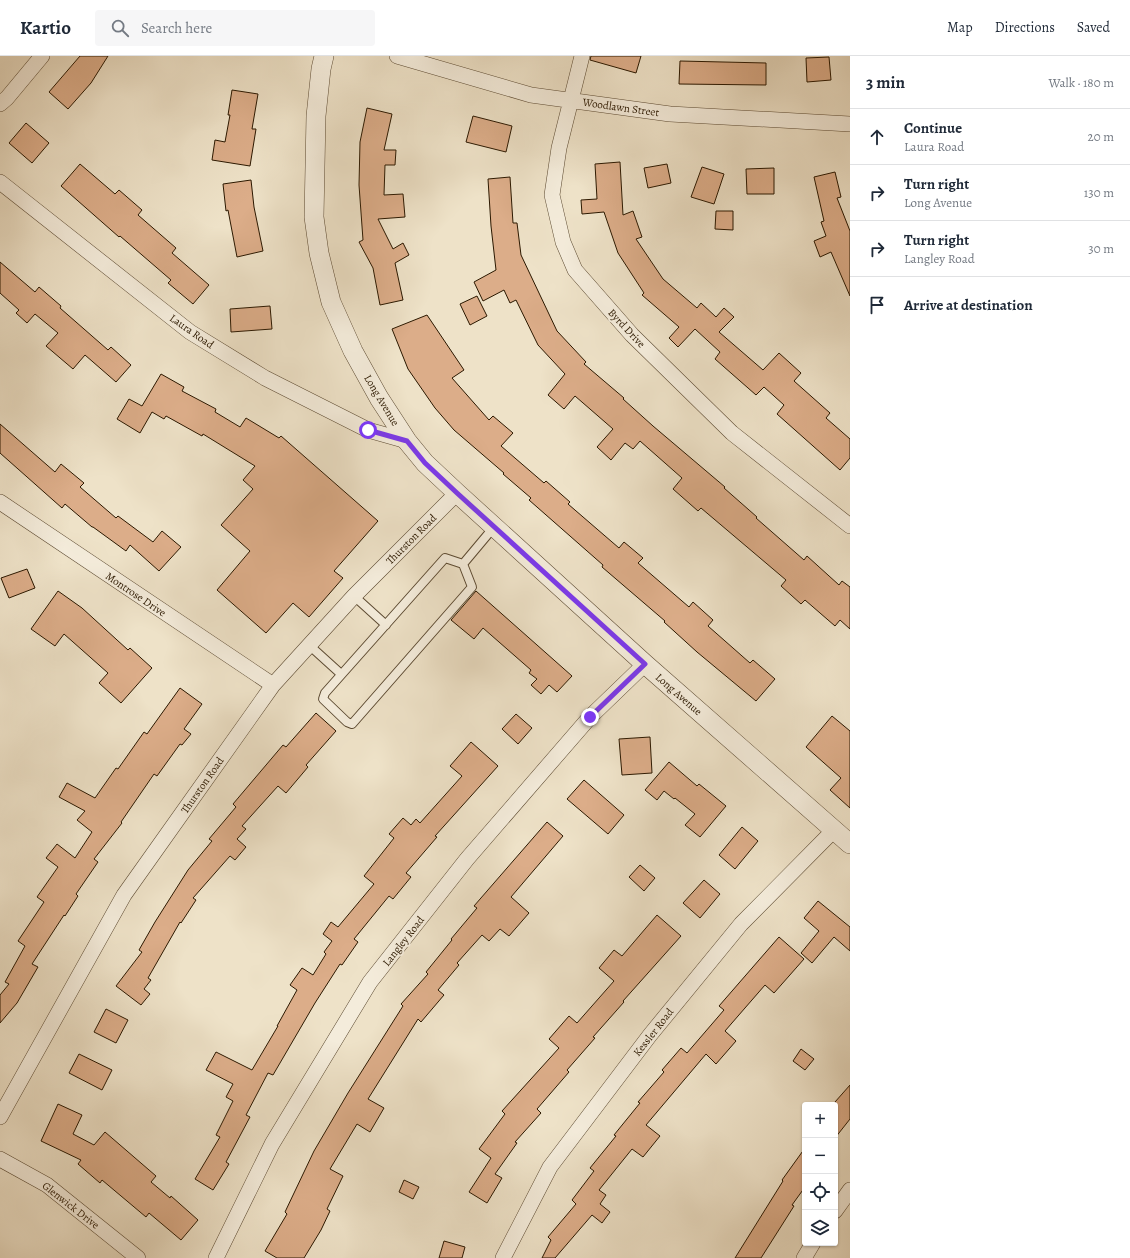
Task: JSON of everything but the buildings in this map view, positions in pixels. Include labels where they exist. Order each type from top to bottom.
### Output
[{"type":"street","points":[[0,104],[7,98],[42,56]]},
{"type":"street","name":"Long Avenue","points":[[324,56],[321,69],[316,116],[314,217],[319,253],[331,302],[350,344],[379,398],[407,441],[425,463],[494,527],[645,664],[850,844]]},
{"type":"street","name":"Woodlawn Street","points":[[397,56],[532,95],[670,114],[850,124]]},
{"type":"street","name":"Byrd Drive","points":[[582,56],[558,148],[552,196],[563,242],[575,270],[632,335],[732,433],[850,526]]},
{"type":"street","name":"Laura Road","points":[[0,182],[190,332],[265,378],[368,430],[407,441]]},
{"type":"street","name":"Thurston Road","points":[[0,1116],[124,895],[273,685],[354,596],[457,493]]},
{"type":"street","name":"Montrose Drive","points":[[0,503],[273,685]]},
{"type":"street","name":"Langley Road","points":[[216,1258],[272,1144],[370,982],[467,858],[590,717],[645,664]]},
{"type":"street","name":"Kessler Road","points":[[503,1258],[550,1167],[650,1035],[741,924],[834,830]]},
{"type":"street","name":"Glenwick Drive","points":[[0,1159],[47,1185],[138,1258]]},
{"type":"street","points":[[836,1210],[850,1192]]},
{"type":"street","points":[[804,1258],[811,1246]]},
{"type":"lane","points":[[463,564],[494,527]]},
{"type":"lane","points":[[445,558],[463,564],[472,587],[352,724],[347,722],[323,699],[325,693],[445,558]]},
{"type":"lane","points":[[354,596],[386,624]]},
{"type":"lane","points":[[310,645],[341,674]]},
{"type":"route","points":[[368,430],[407,441],[425,463],[457,493],[645,664],[590,717]]}]
